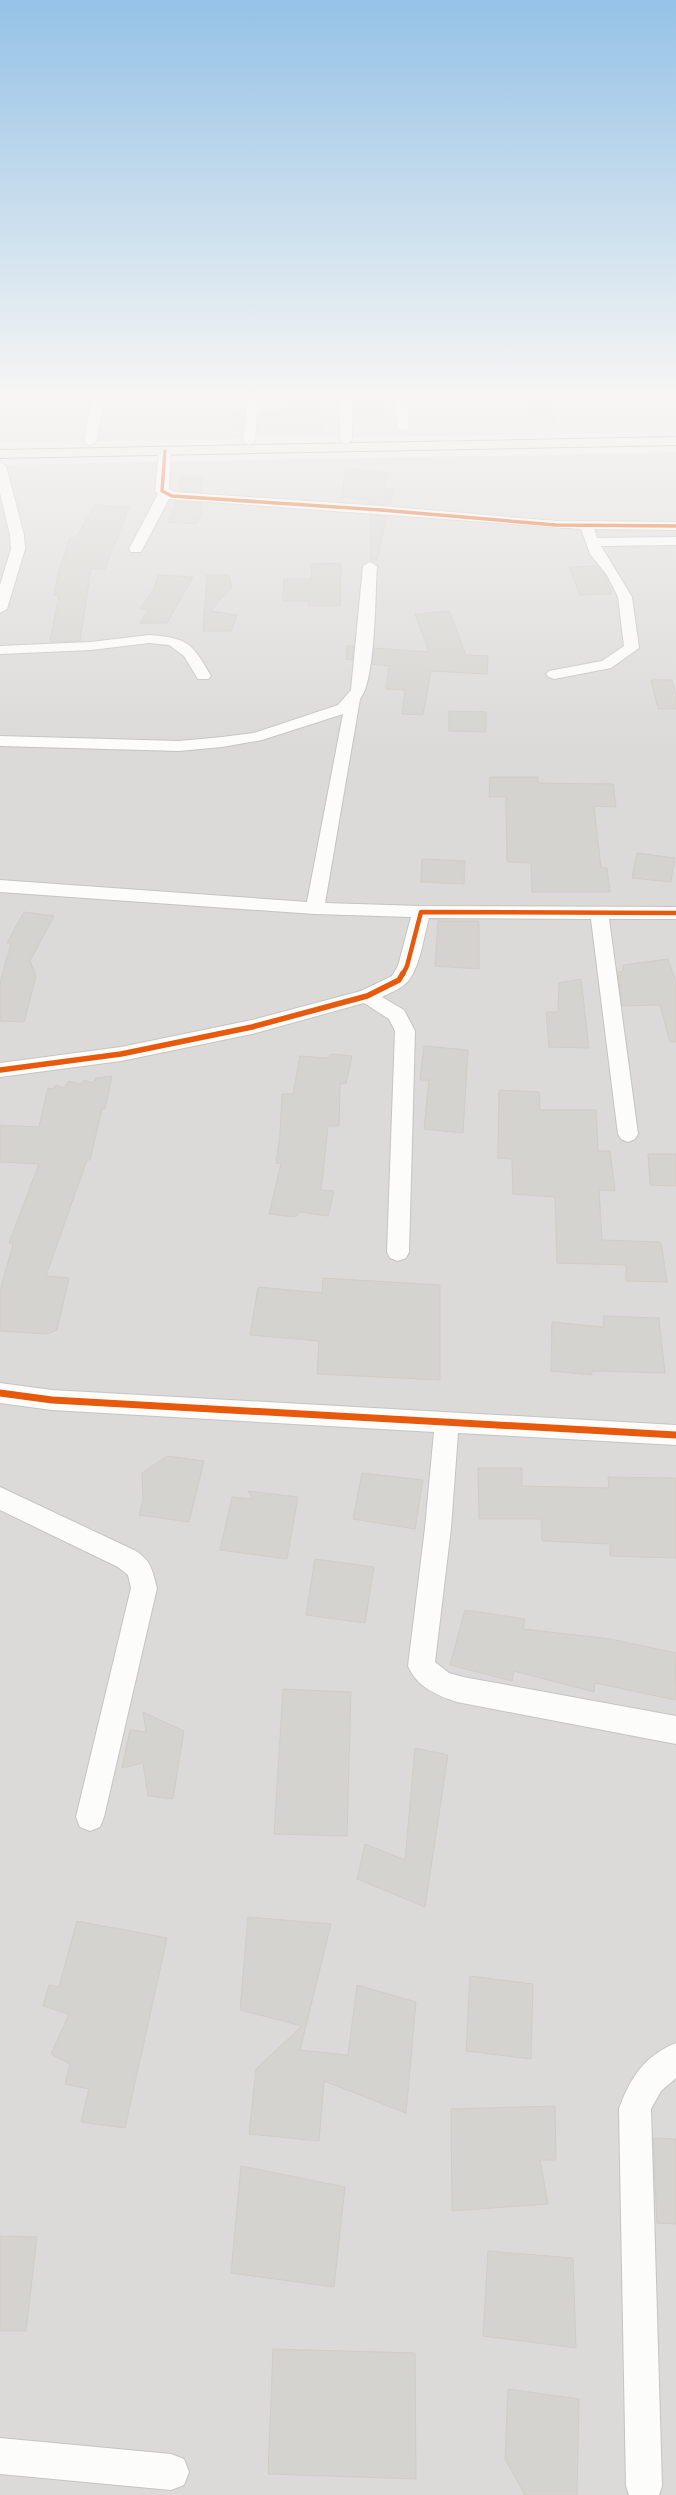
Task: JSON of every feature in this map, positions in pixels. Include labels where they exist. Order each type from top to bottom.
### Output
[{"type":"street","points":[[0,609],[4,579],[18,549],[17,536],[12,515]]},
{"type":"street","points":[[136,549],[154,515]]},
{"type":"street","points":[[437,515],[516,523],[586,526],[676,526]]},
{"type":"street","points":[[554,674],[606,665],[632,648],[625,597],[591,542],[586,526]]},
{"type":"street","points":[[591,542],[676,541]]},
{"type":"street","points":[[0,741],[179,746],[222,742],[256,737],[301,724],[344,708],[353,700],[359,690],[364,663],[370,566]]},
{"type":"street","points":[[0,650],[91,646],[150,639],[173,641],[190,653],[203,676]]},
{"type":"street","points":[[315,908],[353,700]]},
{"type":"street","points":[[0,886],[315,908],[421,912],[598,914],[676,913]]},
{"type":"street","points":[[0,1070],[128,1052],[252,1027],[367,996],[399,980],[408,966],[421,912]]},
{"type":"street","points":[[598,914],[628,1134]]},
{"type":"street","points":[[367,996],[397,1016],[405,1031],[398,1252]]},
{"type":"street","points":[[0,1393],[52,1400],[447,1424],[676,1435]]},
{"type":"street","points":[[447,1424],[438,1528],[421,1666],[429,1677],[444,1685],[463,1690],[676,1730]]},
{"type":"street","points":[[0,1498],[127,1559],[139,1568],[144,1588],[90,1817]]},
{"type":"street","points":[[644,2486],[635,2109],[642,2087],[658,2071],[676,2059]]},
{"type":"street","points":[[0,2456],[172,2472]]},
{"type":"shaded area","points":[[0,515],[676,515],[676,2495],[0,2495]]},
{"type":"building","points":[[89,515],[126,515],[105,569],[91,569],[80,641],[50,642],[59,595],[54,595],[59,570],[70,538],[75,538]]},
{"type":"building","points":[[171,515],[201,515],[197,524],[168,522]]},
{"type":"building","points":[[370,515],[387,516],[377,560],[371,559]]},
{"type":"building","points":[[341,563],[340,606],[308,606],[309,601],[283,601],[284,579],[311,579],[312,564]]},
{"type":"building","points":[[597,566],[604,574],[612,594],[580,595],[569,567]]},
{"type":"building","points":[[158,575],[193,577],[167,623],[140,623],[149,609],[140,609],[154,588]]},
{"type":"building","points":[[207,575],[229,575],[232,587],[210,611],[237,615],[231,631],[203,631]]},
{"type":"building","points":[[449,611],[466,655],[488,656],[487,674],[431,671],[423,715],[402,714],[405,690],[386,689],[389,666],[372,664],[374,648],[429,652],[415,614]]},
{"type":"building","points":[[347,646],[354,646],[352,660],[346,659]]},
{"type":"building","points":[[651,680],[672,680],[676,695],[676,709],[658,709]]},
{"type":"building","points":[[449,711],[486,712],[486,732],[449,731]]},
{"type":"building","points":[[490,777],[538,777],[538,783],[613,784],[616,807],[594,806],[601,867],[607,868],[610,892],[532,892],[531,863],[507,862],[506,797],[489,797]]},
{"type":"building","points":[[637,853],[675,858],[671,882],[632,878]]},
{"type":"building","points":[[422,859],[465,861],[464,884],[421,882]]},
{"type":"building","points":[[24,912],[54,916],[30,961],[36,976],[24,1022],[0,1021],[0,983],[11,943],[7,943]]},
{"type":"building","points":[[438,921],[479,921],[479,969],[435,966]]},
{"type":"building","points":[[668,959],[676,983],[676,1042],[670,1042],[660,1005],[622,1006],[618,972],[623,971],[623,965]]},
{"type":"building","points":[[581,979],[589,1048],[549,1047],[546,1012],[558,1012],[559,983]]},
{"type":"building","points":[[424,1046],[468,1050],[463,1133],[424,1129],[429,1080],[420,1080]]},
{"type":"building","points":[[331,1054],[352,1056],[346,1083],[340,1084],[339,1126],[328,1126],[321,1190],[334,1191],[328,1216],[300,1212],[295,1217],[269,1214],[281,1164],[276,1163],[280,1135],[282,1094],[293,1094],[300,1056],[327,1058]]},
{"type":"building","points":[[112,1076],[105,1109],[102,1109],[90,1160],[87,1160],[46,1276],[69,1278],[57,1330],[47,1334],[0,1331],[0,1291],[13,1244],[9,1243],[39,1164],[0,1162],[0,1125],[39,1127],[48,1088],[53,1089],[56,1085],[64,1088],[69,1081],[81,1084],[84,1080],[93,1083],[96,1078]]},
{"type":"building","points":[[499,1090],[539,1092],[540,1110],[596,1110],[598,1151],[610,1151],[615,1191],[599,1190],[602,1240],[661,1242],[667,1282],[626,1281],[626,1265],[557,1263],[555,1197],[513,1194],[512,1159],[498,1158]]},
{"type":"building","points":[[648,1154],[676,1154],[676,1186],[650,1185]]},
{"type":"building","points":[[323,1278],[440,1285],[440,1380],[317,1374],[319,1341],[250,1335],[258,1287],[322,1293]]},
{"type":"building","points":[[603,1316],[659,1318],[665,1373],[592,1371],[592,1375],[551,1371],[552,1322],[604,1327]]},
{"type":"building","points":[[167,1456],[204,1461],[189,1522],[139,1515],[143,1500],[142,1473]]},
{"type":"building","points":[[478,1468],[522,1468],[522,1486],[609,1488],[608,1477],[676,1478],[676,1558],[610,1556],[610,1544],[542,1541],[541,1519],[479,1519]]},
{"type":"building","points":[[362,1473],[423,1480],[415,1529],[353,1519]]},
{"type":"building","points":[[248,1491],[298,1497],[287,1559],[220,1550],[232,1497],[253,1499]]},
{"type":"building","points":[[315,1559],[374,1567],[365,1623],[306,1615]]},
{"type":"building","points":[[465,1610],[525,1619],[523,1629],[611,1639],[676,1653],[675,1700],[595,1683],[594,1692],[514,1671],[512,1681],[450,1665]]},
{"type":"building","points":[[283,1689],[351,1692],[347,1836],[274,1834]]},
{"type":"building","points":[[143,1712],[184,1731],[173,1799],[148,1796],[143,1763],[122,1768],[130,1730],[146,1732]]},
{"type":"building","points":[[415,1748],[448,1755],[425,1907],[357,1879],[365,1844],[405,1860]]},
{"type":"building","points":[[248,1917],[331,1924],[300,2050],[348,2055],[357,1985],[416,2002],[406,2113],[324,2081],[319,2141],[249,2134],[256,2069],[302,2026],[240,2010]]},
{"type":"building","points":[[77,1921],[167,1938],[125,2128],[81,2122],[89,2089],[65,2084],[70,2064],[51,2054],[69,2014],[43,2006],[49,1985],[59,1987]]},
{"type":"building","points":[[470,1976],[533,1984],[531,2059],[466,2051]]},
{"type":"building","points":[[555,2106],[556,2160],[540,2160],[548,2204],[452,2211],[451,2109]]},
{"type":"building","points":[[653,2138],[676,2139],[676,2224],[657,2223]]},
{"type":"building","points":[[241,2166],[345,2187],[334,2287],[231,2273]]},
{"type":"building","points":[[0,2236],[37,2237],[26,2331],[0,2331]]},
{"type":"building","points":[[488,2251],[573,2258],[576,2348],[483,2336]]},
{"type":"building","points":[[273,2349],[415,2353],[416,2479],[268,2474]]},
{"type":"building","points":[[508,2389],[579,2399],[577,2495],[525,2495],[505,2459]]},
{"type":"cycle path","points":[[444,515],[556,525],[676,526]]},
{"type":"cycle path","points":[[0,1070],[121,1054],[252,1027],[367,996],[399,980],[407,966],[421,912],[676,913]]},
{"type":"cycle path","points":[[0,1393],[52,1400],[676,1435]]}]
